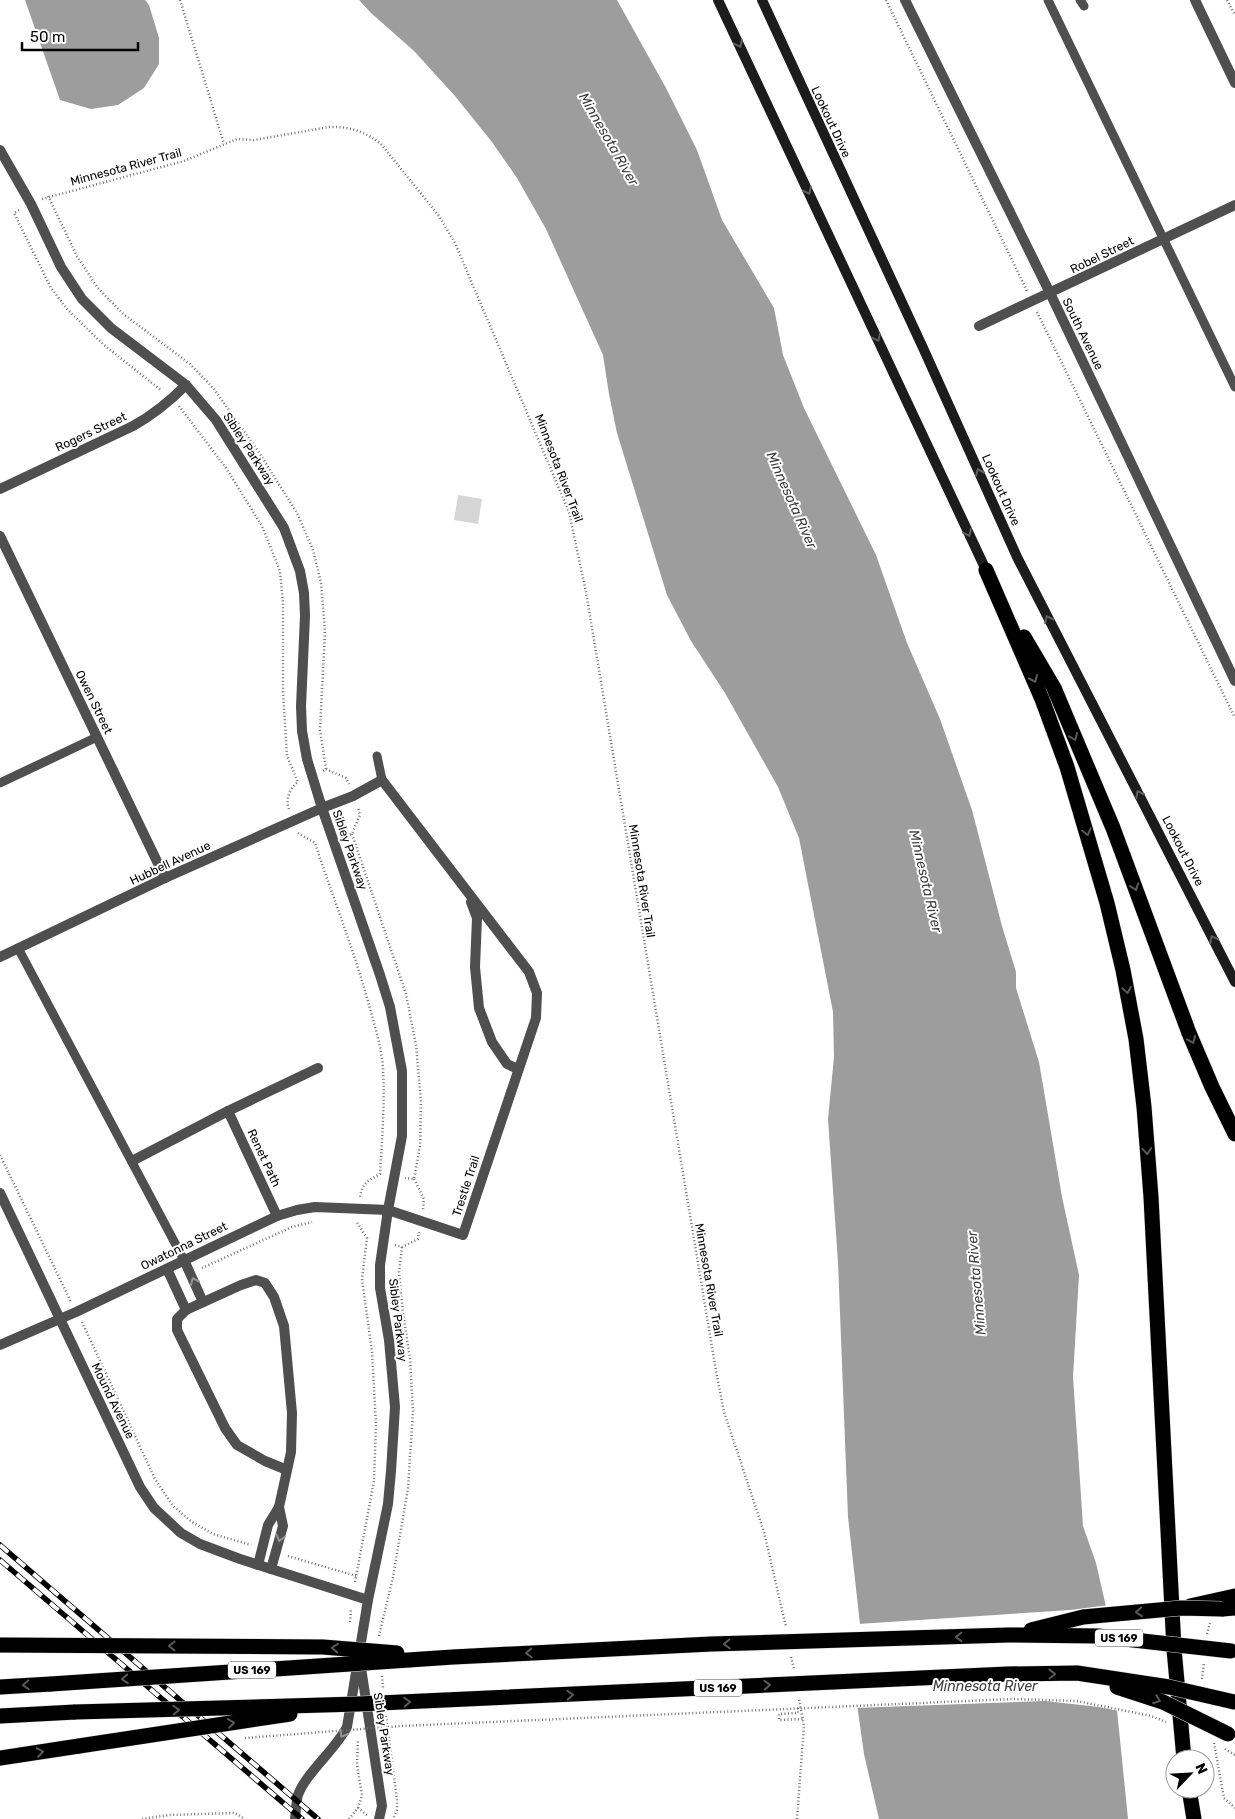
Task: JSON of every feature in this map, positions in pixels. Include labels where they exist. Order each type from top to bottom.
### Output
[{"type":"highway","points":[[986,570],[1054,688],[1113,828],[1189,1034],[1235,1134]]},
{"type":"highway","points":[[986,570],[1042,699],[1067,766],[1107,903],[1123,970],[1136,1039],[1151,1196],[1174,1649],[1183,1749]]},
{"type":"highway","points":[[1008,1635],[1083,1618],[1228,1603]]},
{"type":"highway","name":"US 169","points":[[0,1687],[453,1657],[711,1644],[1008,1635],[1098,1636],[1233,1651]]},
{"type":"highway","points":[[0,1645],[323,1647],[453,1657]]},
{"type":"highway","points":[[1077,1673],[1163,1702],[1231,1737]]},
{"type":"highway","name":"US 169","points":[[0,1716],[358,1704],[1008,1674],[1077,1673],[1169,1687],[1234,1702]]},
{"type":"highway","points":[[0,1758],[358,1704]]},
{"type":"highway","points":[[1191,1799],[1194,1819]]},
{"type":"main road","points":[[718,0],[986,570]]},
{"type":"main road","name":"Lookout Drive","points":[[762,0],[1017,557],[1235,982]]},
{"type":"street","name":"South Avenue","points":[[905,0],[1050,293],[1235,681]]},
{"type":"street","points":[[1195,0],[1235,83]]},
{"type":"street","name":"Sibley Parkway","points":[[0,150],[31,204],[61,267],[82,299],[111,328],[186,385],[216,420],[284,528],[300,571],[304,594],[305,616],[300,706],[307,759],[387,999],[402,1071],[402,1136],[380,1265],[380,1288],[393,1374],[395,1407],[388,1504],[368,1600],[347,1727],[340,1739],[302,1786],[297,1797],[295,1819]]},
{"type":"street","name":"Robel Street","points":[[979,326],[1235,205]]},
{"type":"street","name":"Rogers Street","points":[[0,489],[151,416],[186,385]]},
{"type":"street","name":"Owen Street","points":[[0,536],[165,878]]},
{"type":"street","name":"Hubbell Avenue","points":[[0,957],[165,878],[353,796],[382,780]]},
{"type":"street","name":"Trestle Trail","points":[[382,780],[529,972],[537,993],[536,1018],[463,1235],[388,1210]]},
{"type":"street","name":"Trestle Trail","points":[[468,894],[477,918],[475,967],[479,1008],[492,1042],[507,1064],[518,1069]]},
{"type":"street","points":[[132,1161],[228,1111],[318,1068]]},
{"type":"street","name":"Renet Path","points":[[228,1111],[277,1216]]},
{"type":"street","name":"Mound Avenue","points":[[0,1193],[140,1487],[154,1508],[181,1533],[200,1544],[258,1565],[368,1600]]},
{"type":"street","name":"Owatonna Street","points":[[0,1345],[76,1312],[277,1216],[315,1207],[388,1210]]},
{"type":"street","points":[[184,1260],[203,1302]]},
{"type":"street","points":[[167,1269],[186,1310]]},
{"type":"street","points":[[258,1565],[268,1525],[279,1507],[291,1452],[292,1413],[284,1326],[274,1297],[265,1283],[256,1280],[186,1310],[177,1319],[177,1330],[225,1428],[237,1444],[265,1461],[286,1470]]},
{"type":"street","points":[[271,1569],[283,1526],[279,1507]]},
{"type":"street","name":"Sibley Parkway","points":[[359,1653],[382,1806],[374,1818]]},
{"type":"lane","points":[[1048,0],[1235,387]]},
{"type":"lane","points":[[0,783],[97,737]]},
{"type":"lane","points":[[377,756],[382,780]]},
{"type":"lane","points":[[18,948],[184,1260]]},
{"type":"path","points":[[180,0],[224,144]]},
{"type":"path","points":[[886,0],[1235,718]]},
{"type":"path","points":[[1227,0],[1235,15]]},
{"type":"path","name":"Minnesota River Trail","points":[[172,399],[104,345],[67,309],[51,288],[14,213],[48,196],[184,161],[237,139],[254,140],[341,126],[370,136],[390,153],[439,216],[455,243],[555,474],[569,512],[584,584],[716,1371],[724,1412],[764,1532],[782,1604],[787,1633]]},
{"type":"path","points":[[48,196],[77,256],[97,287],[122,313],[190,364],[214,389],[258,451],[297,514],[313,550],[321,583],[325,631],[320,730],[326,769],[291,787],[287,804],[298,834],[315,843],[353,949],[374,1023],[382,1067],[384,1114],[380,1174],[367,1182],[362,1188],[355,1220],[367,1238],[362,1279],[372,1352],[376,1424],[374,1481],[352,1595],[350,1625]]},
{"type":"path","points":[[172,399],[183,410],[226,468],[262,526],[280,571],[283,603],[282,692],[287,756],[298,782]]},
{"type":"path","points":[[0,1155],[155,1479],[173,1506],[192,1522],[213,1534],[262,1548]]},
{"type":"path","points":[[190,1274],[292,1227],[315,1221]]},
{"type":"path","points":[[380,1643],[379,1633],[393,1577],[408,1488],[412,1431],[413,1411],[410,1359],[399,1272],[402,1247]]},
{"type":"path","points":[[276,1552],[356,1576]]},
{"type":"path","points":[[791,1652],[794,1671]]},
{"type":"path","points":[[382,1670],[384,1689]]},
{"type":"path","points":[[797,1690],[804,1726],[797,1819]]},
{"type":"path","points":[[245,1738],[401,1726],[1012,1699],[1077,1701],[1151,1716],[1168,1723]]},
{"type":"path","points":[[385,1707],[397,1800],[397,1810],[392,1819]]},
{"type":"path","points":[[798,1708],[798,1713],[779,1714],[779,1720],[802,1719]]},
{"type":"path","points":[[349,1819],[358,1808],[362,1795],[357,1765],[358,1728]]},
{"type":"path","points":[[1210,1740],[1235,1754]]},
{"type":"path","points":[[358,1808],[374,1818]]},
{"type":"path","points":[[142,1819],[169,1815],[235,1813],[245,1819]]},
{"type":"shaded area","points":[[458,495],[482,499],[478,524],[454,520]]},
{"type":"water","points":[[25,0],[145,0],[149,5],[159,38],[159,64],[144,88],[118,105],[91,109],[60,100]]},
{"type":"water","name":"Minnesota River","points":[[359,0],[617,0],[666,88],[697,150],[722,220],[774,308],[783,355],[804,408],[876,555],[907,643],[940,719],[972,810],[1016,972],[1016,988],[1039,1062],[1062,1197],[1079,1275],[1073,1377],[1083,1526],[1096,1563],[1107,1611],[1128,1819],[879,1819],[864,1754],[855,1690],[860,1624],[848,1517],[838,1262],[828,1119],[834,1057],[833,1012],[799,838],[778,787],[725,693],[691,641],[667,595],[617,433],[603,355],[546,229],[517,178],[492,142],[455,96],[414,51]]},
{"type":"pier","points":[[1109,1605],[1119,1711],[1045,1701],[855,1708],[853,1690],[858,1624],[1070,1610]]},
{"type":"railway","points":[[0,1545],[318,1819]]},
{"type":"railway","points":[[0,1560],[302,1819]]}]
